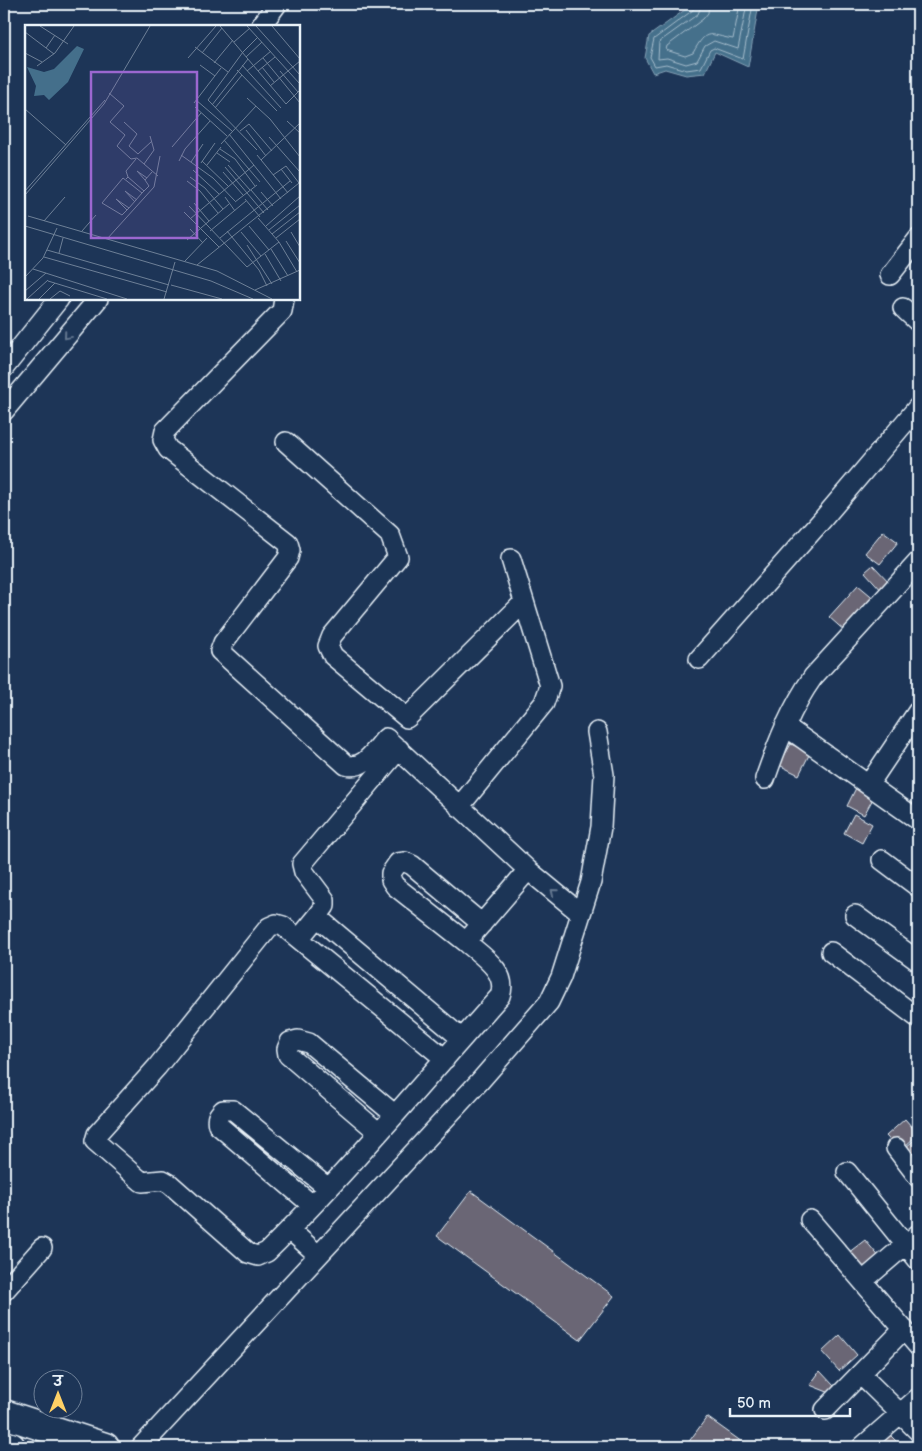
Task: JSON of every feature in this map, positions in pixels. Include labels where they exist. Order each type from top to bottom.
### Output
[{"type":"highway","points":[[4,1414],[105,1447]]},
{"type":"highway","points":[[4,1445],[11,1447]]},
{"type":"street","points":[[262,25],[277,4]]},
{"type":"street","points":[[890,275],[916,246]]},
{"type":"street","points":[[4,368],[58,300]]},
{"type":"street","points":[[4,411],[97,300]]},
{"type":"street","points":[[284,300],[282,311],[165,431],[163,440],[168,449],[288,543],[290,550],[288,558],[223,643],[220,651],[346,765],[355,768],[392,743]]},
{"type":"street","points":[[903,308],[918,322]]},
{"type":"street","points":[[699,659],[822,520],[918,407]]},
{"type":"street","points":[[286,442],[390,534],[398,557],[332,636],[328,646],[333,656],[407,718]]},
{"type":"street","points":[[459,807],[544,703],[550,686],[511,559]]},
{"type":"street","points":[[765,779],[785,726],[796,703],[813,677],[918,562]]},
{"type":"street","points":[[299,939],[317,917],[324,906],[325,900],[304,872],[302,864],[392,743],[407,718],[524,602]]},
{"type":"street","points":[[869,784],[918,711]]},
{"type":"street","points":[[785,726],[918,820]]},
{"type":"street","points":[[141,1447],[480,1081],[549,1002],[561,977],[591,882],[604,800],[604,775],[597,732]]},
{"type":"street","points":[[392,743],[528,870],[580,913]]},
{"type":"street","points":[[882,860],[918,887]]},
{"type":"street","points":[[445,1059],[283,926],[276,924],[268,927],[157,1067],[97,1134],[94,1141],[142,1182],[163,1180],[170,1184],[248,1253],[258,1256],[267,1252],[290,1230],[445,1059],[500,996],[504,986],[501,976],[466,942],[396,886],[391,880],[391,873],[398,863],[405,862],[412,865],[482,924]]},
{"type":"street","points":[[466,942],[528,870]]},
{"type":"street","points":[[856,915],[918,961]]},
{"type":"street","points":[[317,917],[462,1039]]},
{"type":"street","points":[[831,952],[918,1018]]},
{"type":"street","points":[[378,1132],[288,1056],[287,1049],[290,1042],[298,1040],[309,1043],[394,1114]]},
{"type":"street","points":[[312,1205],[218,1125],[216,1120],[219,1114],[223,1110],[233,1110],[328,1188]]},
{"type":"street","points":[[896,1148],[918,1177]]},
{"type":"street","points":[[847,1172],[912,1240],[918,1260]]},
{"type":"street","points":[[810,1220],[918,1346]]},
{"type":"street","points":[[290,1230],[318,1254]]},
{"type":"street","points":[[863,1281],[912,1240]]},
{"type":"street","points":[[4,1291],[42,1248]]},
{"type":"street","points":[[825,1410],[904,1328]]},
{"type":"street","points":[[860,1374],[918,1431]]},
{"type":"street","points":[[862,1447],[918,1398]]},
{"type":"water","points":[[693,4],[759,4],[748,67],[715,52],[705,73],[686,75],[665,69],[653,73],[645,58],[649,36]]},
{"type":"building","points":[[883,531],[898,542],[880,564],[865,553]]},
{"type":"building","points":[[873,565],[891,584],[883,592],[865,572]]},
{"type":"building","points":[[858,585],[876,600],[847,633],[829,617]]},
{"type":"building","points":[[791,744],[810,753],[799,775],[779,765]]},
{"type":"building","points":[[857,786],[875,795],[864,815],[847,806]]},
{"type":"building","points":[[854,814],[872,824],[862,843],[844,833]]},
{"type":"building","points":[[905,1119],[918,1134],[900,1151],[886,1136]]},
{"type":"building","points":[[918,1137],[918,1166],[900,1152]]},
{"type":"building","points":[[471,1191],[614,1296],[580,1340],[437,1236]]},
{"type":"building","points":[[865,1240],[881,1259],[860,1276],[844,1256]]},
{"type":"building","points":[[840,1335],[857,1355],[839,1371],[822,1352]]},
{"type":"building","points":[[820,1371],[834,1386],[830,1393],[810,1385]]},
{"type":"building","points":[[707,1417],[749,1447],[685,1447]]},
{"type":"building","points":[[890,1435],[902,1447],[877,1447]]}]
